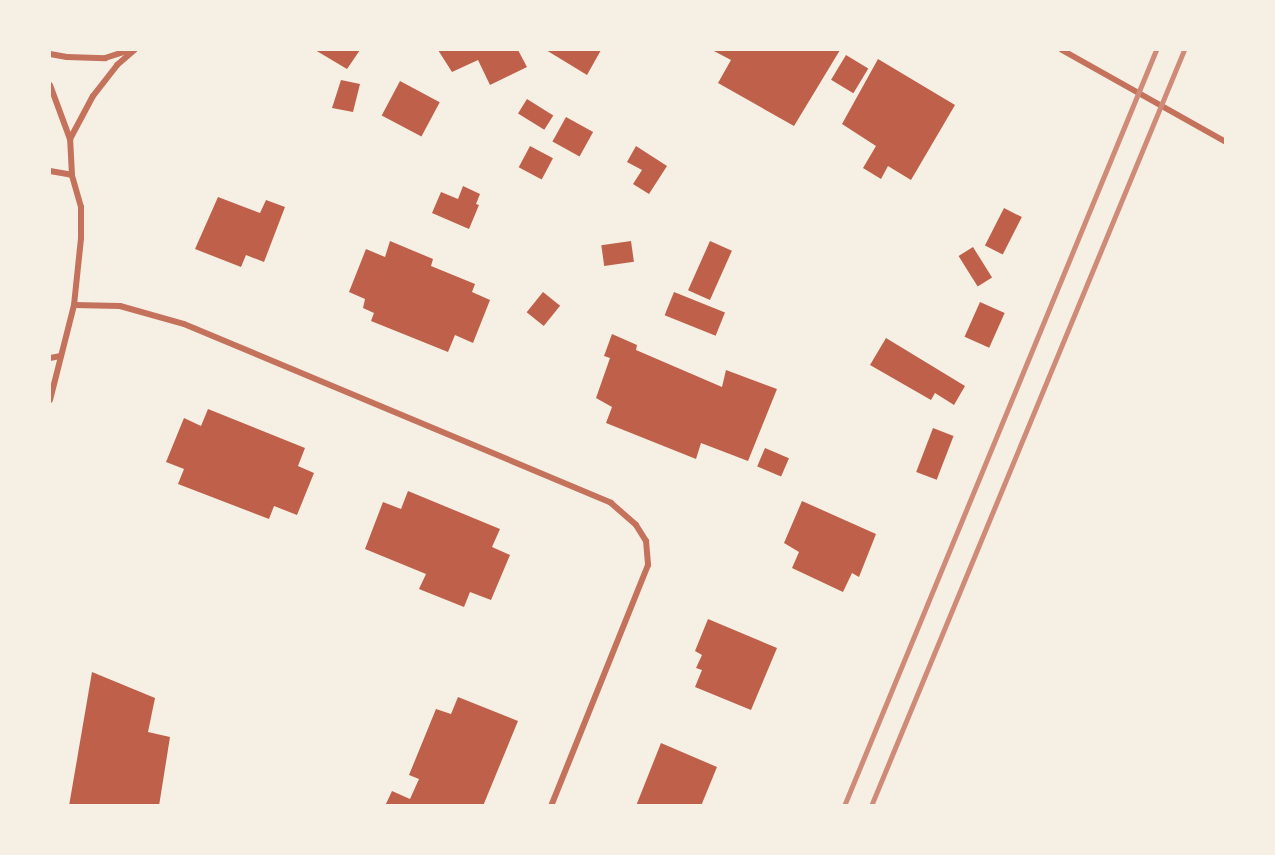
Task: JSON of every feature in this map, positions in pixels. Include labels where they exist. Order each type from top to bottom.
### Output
[{"type":"street","points":[[50,54],[105,58],[129,50]]},
{"type":"street","points":[[70,140],[93,96],[117,66],[134,50]]},
{"type":"street","points":[[1062,50],[1226,142]]},
{"type":"street","points":[[50,85],[70,140],[72,175],[81,207],[81,238],[74,305],[50,400]]},
{"type":"street","points":[[50,171],[72,175]]},
{"type":"street","points":[[74,305],[120,306],[184,324],[611,503],[636,525],[646,541],[648,565],[551,806]]},
{"type":"street","points":[[50,358],[60,356]]},
{"type":"building","points":[[315,50],[360,50],[347,69]]},
{"type":"building","points":[[438,50],[518,50],[527,67],[490,85],[478,60],[452,72]]},
{"type":"building","points":[[546,50],[601,50],[587,75]]},
{"type":"building","points":[[712,50],[840,50],[794,126],[718,83],[731,60]]},
{"type":"building","points":[[846,55],[868,68],[853,93],[831,80]]},
{"type":"building","points":[[878,59],[955,105],[911,180],[888,166],[881,179],[863,168],[876,146],[842,124]]},
{"type":"building","points":[[341,80],[360,84],[353,112],[332,108]]},
{"type":"building","points":[[400,81],[440,102],[421,137],[382,115]]},
{"type":"building","points":[[527,99],[553,115],[544,130],[518,113]]},
{"type":"building","points":[[566,117],[593,132],[580,157],[552,141]]},
{"type":"building","points":[[530,146],[553,158],[542,179],[519,167]]},
{"type":"building","points":[[636,146],[667,166],[649,194],[633,184],[642,170],[627,162]]},
{"type":"building","points":[[463,186],[480,194],[476,204],[479,205],[469,229],[432,213],[441,192],[458,199]]},
{"type":"building","points":[[218,197],[260,213],[266,200],[285,207],[264,262],[246,255],[241,267],[195,249]]},
{"type":"building","points":[[1004,208],[1022,217],[1003,255],[985,245]]},
{"type":"building","points":[[390,241],[433,259],[431,266],[475,284],[472,292],[490,300],[473,343],[455,335],[448,352],[371,321],[374,313],[363,308],[365,299],[349,292],[366,249],[385,257]]},
{"type":"building","points":[[631,241],[634,262],[604,266],[601,245]]},
{"type":"building","points":[[710,241],[732,251],[710,300],[688,290]]},
{"type":"building","points":[[973,247],[992,278],[978,287],[959,256]]},
{"type":"building","points":[[543,292],[560,306],[544,326],[527,312]]},
{"type":"building","points":[[674,292],[725,313],[716,336],[665,315]]},
{"type":"building","points":[[980,302],[1005,313],[989,348],[965,337]]},
{"type":"building","points":[[612,334],[637,345],[636,350],[722,387],[726,370],[777,389],[748,461],[701,443],[696,459],[606,423],[612,407],[596,398],[610,358],[604,356]]},
{"type":"building","points":[[886,338],[965,386],[954,405],[935,393],[931,400],[870,365]]},
{"type":"building","points":[[208,409],[305,448],[298,466],[314,473],[297,515],[274,506],[269,519],[178,484],[184,469],[166,462],[184,418],[201,426]]},
{"type":"building","points":[[933,428],[954,436],[937,480],[916,472]]},
{"type":"building","points":[[765,448],[789,458],[781,477],[757,466]]},
{"type":"building","points":[[408,491],[500,529],[492,547],[510,555],[491,600],[470,592],[464,607],[419,589],[426,574],[365,549],[383,502],[401,509]]},
{"type":"building","points":[[802,501],[876,534],[859,577],[852,573],[843,592],[792,568],[799,552],[784,543]]},
{"type":"building","points":[[708,619],[777,648],[751,710],[695,687],[702,670],[696,668],[702,655],[695,651]]},
{"type":"building","points":[[92,672],[155,698],[148,732],[170,737],[159,806],[69,806]]},
{"type":"building","points":[[458,697],[518,721],[483,806],[385,806],[392,791],[410,799],[419,779],[409,775],[436,709],[451,714]]},
{"type":"building","points":[[661,743],[717,767],[701,806],[636,806]]},
{"type":"railway","points":[[844,806],[1156,50]]},
{"type":"railway","points":[[871,806],[1184,50]]}]
